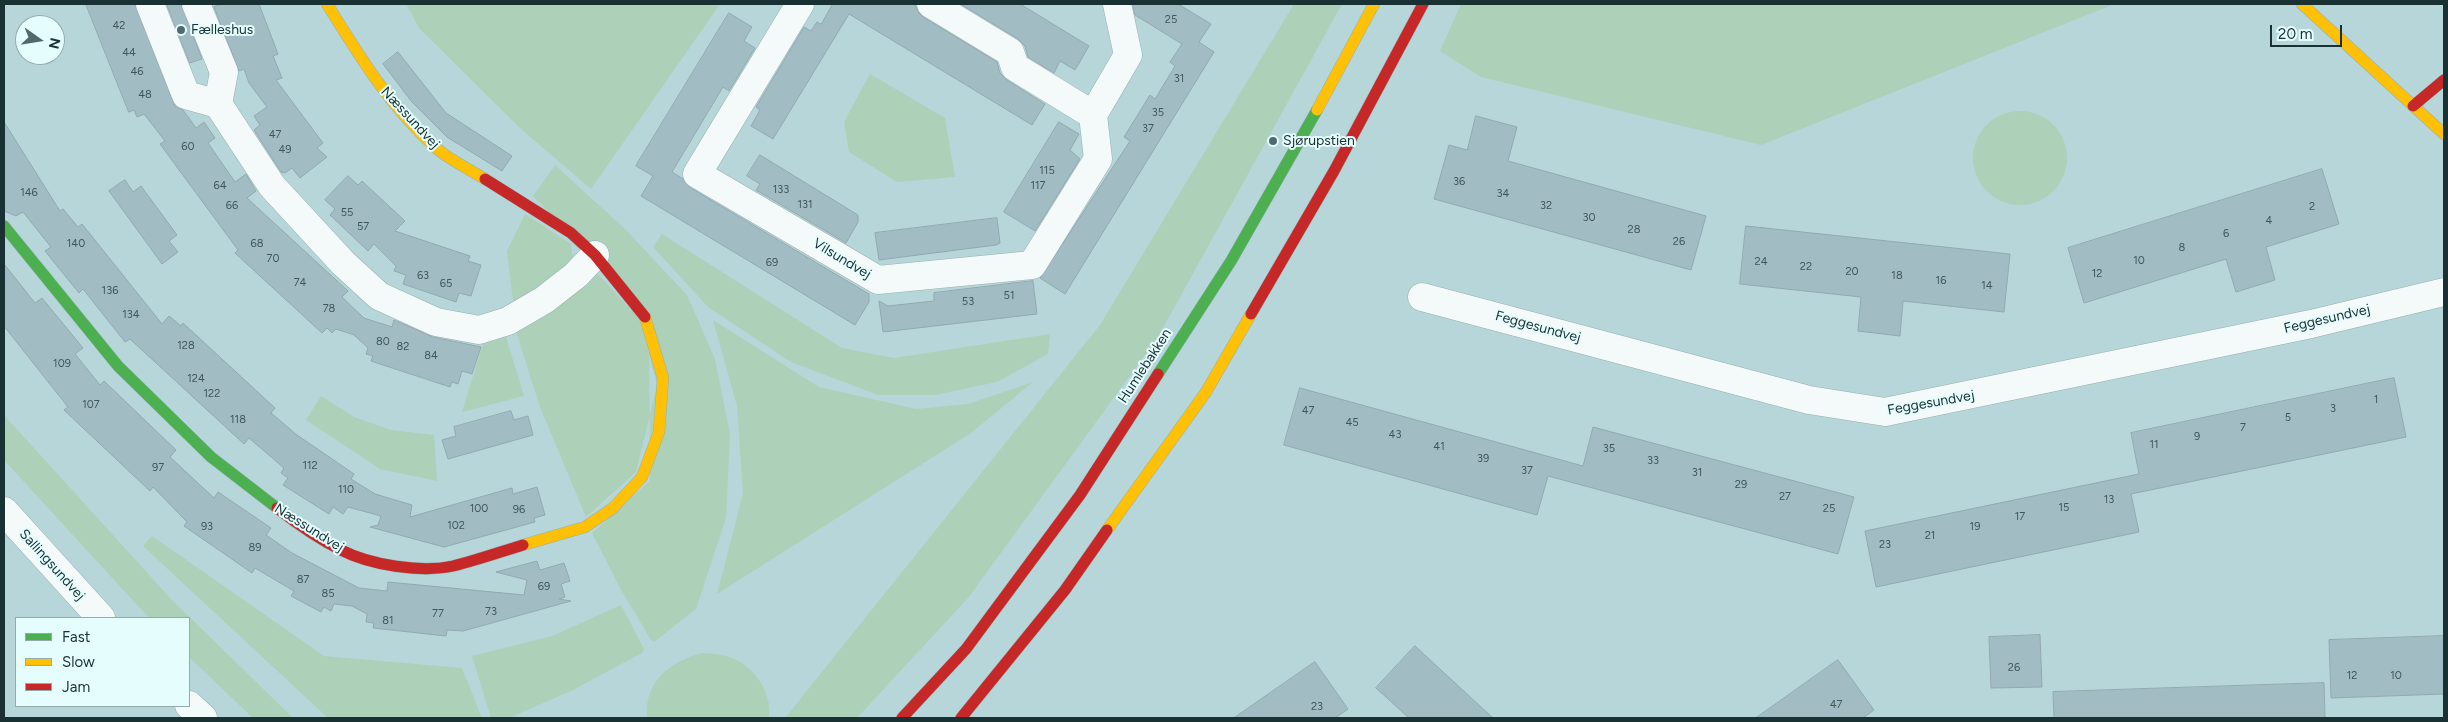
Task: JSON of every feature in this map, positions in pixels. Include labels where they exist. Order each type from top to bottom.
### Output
[{"type":"street","points":[[150,4],[186,95],[218,104],[272,186],[288,206],[378,296],[436,322],[479,330],[508,322],[544,300],[576,275],[595,255]]},
{"type":"street","points":[[196,4],[224,72],[218,104]]},
{"type":"street","name":"Næssundvej","points":[[4,226],[118,366],[211,457],[279,510],[341,550],[367,560],[425,569],[452,566],[585,527],[613,508],[642,477],[659,432],[664,378],[644,313],[595,255],[570,233],[437,149],[400,112],[370,73],[327,4]]},
{"type":"street","name":"Vilsundvej","points":[[800,4],[697,174],[878,280],[1032,265],[1098,158],[1093,115]]},
{"type":"street","points":[[931,4],[1010,52],[1015,67],[1093,115],[1128,55],[1117,4]]},
{"type":"street","name":"Humlebakken","points":[[902,718],[966,649],[1080,495],[1231,261],[1295,152],[1374,4]]},
{"type":"street","points":[[961,718],[1065,590],[1206,392],[1334,171],[1423,4]]},
{"type":"street","points":[[2302,4],[2444,134]]},
{"type":"street","points":[[2413,106],[2444,80]]},
{"type":"street","name":"Feggesundvej","points":[[1422,297],[1809,400],[1885,412],[2301,326],[2444,292]]},
{"type":"street","name":"Sallingsundvej","points":[[4,511],[100,617]]},
{"type":"street","points":[[190,706],[203,718]]},
{"type":"green space","points":[[406,4],[720,4],[591,189],[521,129],[419,28]]},
{"type":"green space","points":[[1294,4],[1342,4],[1158,337],[968,598],[857,718],[785,718],[1100,325]]},
{"type":"green space","points":[[1461,4],[2120,4],[2112,5],[1761,145],[1481,77],[1440,51]]},
{"type":"green space","points":[[870,74],[945,118],[955,177],[897,182],[849,152],[844,122]]},
{"type":"green space","points":[[2020,111],[2038,114],[2053,125],[2064,140],[2067,158],[2064,176],[2053,191],[2038,202],[2020,205],[2002,202],[1987,191],[1976,176],[1973,158],[1976,140],[1987,125],[2002,114]]},
{"type":"green space","points":[[555,165],[625,229],[687,295],[715,359],[730,434],[726,518],[696,609],[654,642],[620,588],[592,533],[650,481],[649,314],[533,196]]},
{"type":"green space","points":[[525,214],[571,244],[573,262],[514,309],[507,251]]},
{"type":"green space","points":[[662,234],[842,348],[894,358],[1050,334],[1048,354],[997,382],[935,395],[878,395],[791,362],[708,307],[653,247]]},
{"type":"green space","points":[[597,273],[640,319],[657,385],[636,472],[586,517],[540,407],[515,328]]},
{"type":"green space","points":[[713,320],[819,387],[916,409],[968,404],[1033,382],[971,433],[717,594],[743,494],[737,406]]},
{"type":"green space","points":[[506,337],[524,396],[462,412],[483,344]]},
{"type":"green space","points":[[321,396],[354,417],[391,430],[434,435],[437,481],[380,469],[306,420]]},
{"type":"green space","points":[[4,415],[189,617],[148,617],[4,460]]},
{"type":"green space","points":[[152,536],[324,656],[462,668],[482,718],[328,718],[143,546]]},
{"type":"green space","points":[[621,605],[644,649],[642,653],[571,691],[509,718],[491,718],[472,656],[552,636]]},
{"type":"green space","points":[[190,618],[293,718],[253,718],[190,658]]},
{"type":"green space","points":[[702,653],[719,654],[732,658],[750,670],[763,687],[767,697],[769,718],[647,718],[647,705],[650,694],[661,675],[679,662]]},
{"type":"building","points":[[86,4],[135,4],[175,106],[183,110],[196,128],[204,122],[215,138],[208,143],[235,182],[246,174],[256,191],[247,198],[348,291],[342,297],[364,318],[392,327],[394,320],[433,337],[481,347],[472,374],[462,371],[458,384],[452,382],[450,387],[371,361],[373,356],[366,354],[368,348],[354,335],[336,329],[332,333],[327,328],[322,333],[235,253],[238,250],[160,144],[165,141],[144,114],[137,117],[134,110],[129,112]]},
{"type":"building","points":[[167,4],[181,4],[202,59],[190,63]]},
{"type":"building","points":[[223,4],[259,4],[278,54],[273,56],[282,78],[276,80],[323,143],[317,148],[327,157],[300,178],[292,168],[285,173],[281,172],[254,130],[260,125],[254,116],[267,107],[249,83],[244,69],[239,71],[214,7]]},
{"type":"building","points":[[833,4],[915,4],[918,12],[923,17],[997,62],[1000,73],[1007,80],[1045,104],[1032,125],[849,14],[773,139],[751,126],[760,110],[756,107],[804,27],[811,31],[817,22],[821,24]]},
{"type":"building","points":[[961,4],[1020,4],[1089,46],[1075,70],[1060,61],[1054,73],[1028,57],[1025,46],[1018,39]]},
{"type":"building","points":[[1133,4],[1178,4],[1211,24],[1199,42],[1214,52],[1065,294],[1040,278],[1130,141],[1124,137],[1150,95],[1155,99],[1175,66],[1170,62],[1182,44],[1135,15]]},
{"type":"building","points":[[729,13],[752,27],[744,41],[755,48],[729,91],[723,87],[672,172],[683,179],[689,187],[869,294],[869,302],[855,325],[641,196],[653,176],[636,166]]},
{"type":"building","points":[[398,52],[446,113],[512,156],[502,171],[447,137],[412,102],[383,64]]},
{"type":"building","points":[[1476,116],[1517,127],[1508,161],[1706,216],[1691,270],[1434,199],[1449,145],[1467,150]]},
{"type":"building","points":[[4,122],[60,211],[63,209],[78,227],[82,224],[162,324],[169,316],[181,326],[183,323],[275,408],[271,413],[297,435],[354,474],[351,479],[375,494],[412,505],[410,517],[512,488],[513,494],[537,487],[545,515],[534,518],[535,522],[444,547],[370,527],[378,525],[381,516],[348,507],[343,514],[333,507],[329,514],[283,485],[288,478],[281,473],[284,468],[249,438],[244,444],[130,339],[125,342],[83,289],[79,293],[45,251],[51,247],[23,212],[16,216],[4,211]]},
{"type":"building","points":[[1059,122],[1079,134],[1070,150],[1080,159],[1035,231],[1004,212]]},
{"type":"building","points":[[760,155],[858,215],[858,222],[846,243],[756,190],[760,184],[747,176]]},
{"type":"building","points":[[2322,169],[2339,224],[2266,247],[2275,280],[2236,292],[2226,259],[2084,303],[2068,248]]},
{"type":"building","points":[[348,176],[358,185],[362,181],[405,221],[395,231],[470,256],[468,261],[481,265],[471,296],[459,293],[456,302],[403,284],[406,275],[394,271],[396,266],[374,244],[368,251],[330,215],[335,209],[325,200]]},
{"type":"building","points":[[125,180],[133,192],[141,186],[177,235],[169,241],[178,252],[162,264],[109,191]]},
{"type":"building","points":[[997,218],[1000,243],[996,245],[879,260],[875,233]]},
{"type":"building","points":[[1746,226],[2010,254],[2004,312],[1903,301],[1900,336],[1858,331],[1861,297],[1740,284]]},
{"type":"building","points":[[4,264],[35,303],[42,298],[83,348],[75,354],[100,385],[104,381],[176,450],[170,457],[214,498],[218,492],[271,528],[266,535],[292,553],[359,588],[387,591],[388,582],[524,595],[527,580],[496,572],[537,561],[540,570],[564,563],[570,581],[561,584],[565,597],[559,599],[571,601],[463,631],[447,630],[446,636],[373,628],[374,623],[366,622],[367,614],[352,606],[334,604],[331,611],[324,607],[321,612],[291,596],[294,591],[255,568],[252,573],[184,526],[187,522],[153,487],[150,491],[64,410],[68,407],[4,326]]},
{"type":"building","points":[[1033,281],[1037,314],[883,332],[879,301],[888,306],[934,301],[934,293]]},
{"type":"building","points":[[2394,378],[2406,437],[2131,494],[2139,532],[1876,587],[1865,531],[2139,474],[2131,433]]},
{"type":"building","points":[[1300,388],[1583,466],[1593,427],[1854,497],[1838,554],[1548,476],[1537,515],[1284,445]]},
{"type":"building","points":[[511,411],[514,420],[528,416],[533,435],[448,459],[442,440],[456,436],[454,427]]},
{"type":"building","points":[[2040,635],[2042,687],[1991,688],[1989,637]]},
{"type":"building","points":[[2444,636],[2444,694],[2331,698],[2329,640]]},
{"type":"building","points":[[1415,646],[1493,718],[1409,718],[1376,688]]},
{"type":"building","points":[[1838,660],[1874,710],[1863,718],[1756,718]]},
{"type":"building","points":[[1315,662],[1348,709],[1335,718],[1234,718]]},
{"type":"building","points":[[2324,683],[2325,718],[2054,718],[2053,692]]},
{"type":"traffic: fast","points":[[1158,374],[1231,261],[1317,110]]},
{"type":"traffic: fast","points":[[4,226],[118,366],[211,457],[277,508]]},
{"type":"traffic: slow","points":[[327,4],[376,80],[419,132],[441,152],[485,179]]},
{"type":"traffic: slow","points":[[1317,110],[1374,4]]},
{"type":"traffic: slow","points":[[2302,4],[2444,134]]},
{"type":"traffic: slow","points":[[1107,530],[1206,392],[1251,314]]},
{"type":"traffic: slow","points":[[523,545],[585,527],[613,508],[642,477],[659,432],[663,378],[645,317]]},
{"type":"traffic: jam","points":[[1251,314],[1334,171],[1423,4]]},
{"type":"traffic: jam","points":[[2413,106],[2444,80]]},
{"type":"traffic: jam","points":[[485,179],[571,233],[595,255],[645,317]]},
{"type":"traffic: jam","points":[[902,718],[966,649],[1080,495],[1158,374]]},
{"type":"traffic: jam","points":[[277,508],[324,541],[353,555],[381,564],[411,568],[440,568],[480,559],[523,545]]},
{"type":"traffic: jam","points":[[961,718],[1065,590],[1107,530]]},
{"type":"place","name":"Fælleshus","points":[[181,30]]},
{"type":"place","name":"Sjørupstien","points":[[1273,141]]}]
